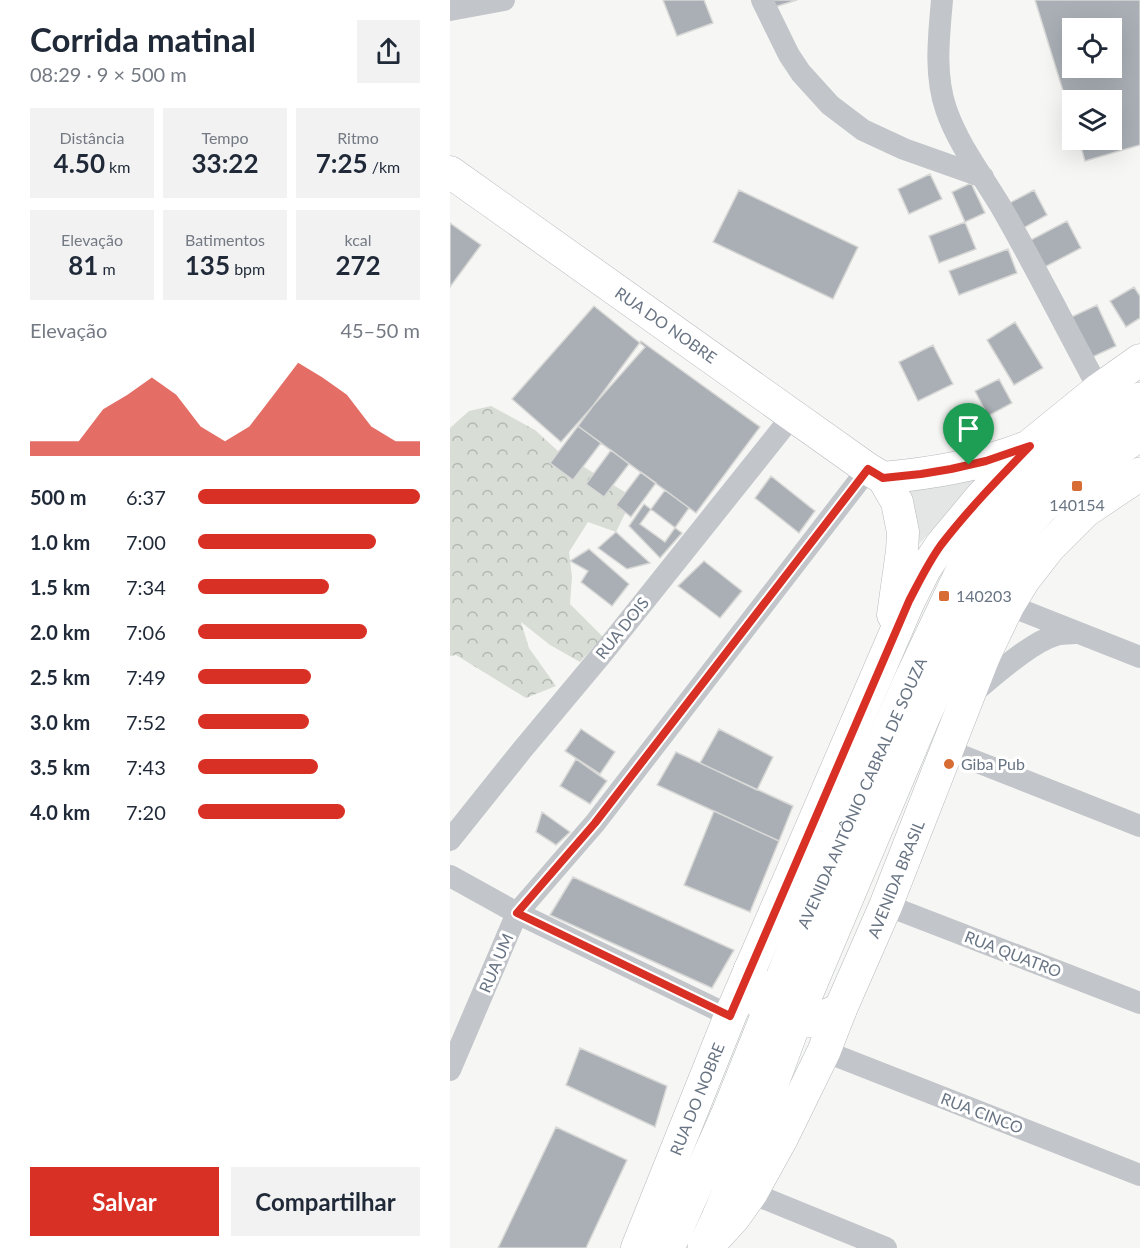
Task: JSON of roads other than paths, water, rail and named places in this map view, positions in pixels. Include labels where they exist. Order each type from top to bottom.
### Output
[{"type":"main road","name":"RUA DO NOBRE","points":[[450,172],[876,473],[897,502],[903,532],[886,654]]},
{"type":"main road","name":"RUA DO NOBRE","points":[[637,1248],[730,1016],[909,601],[925,569],[941,545],[981,497],[1030,446],[1099,389],[1140,360]]},
{"type":"main road","name":"AVENIDA ANTÔNIO CABRAL DE SOUZA","points":[[705,1248],[752,1138],[813,901],[910,681],[972,550],[999,509],[1028,478],[1140,399]]},
{"type":"main road","name":"AVENIDA ANTÔNIO CABRAL DE SOUZA","points":[[668,1248],[729,1111],[782,1016],[923,718],[994,600],[1014,541],[1042,507],[1080,476],[1140,434]]},
{"type":"main road","name":"RUA DO NOBRE","points":[[876,473],[931,472],[986,461],[1030,446]]},
{"type":"main road","points":[[994,600],[1024,579],[1049,547],[1085,511],[1140,474]]},
{"type":"main road","points":[[1085,511],[1140,497]]},
{"type":"main road","name":"AVENIDA BRASIL","points":[[705,1248],[734,1217],[751,1193],[782,1137],[824,1051],[886,905],[984,655],[994,600]]},
{"type":"main road","points":[[750,970],[753,990],[759,1001],[782,1016],[809,1021],[840,1010]]},
{"type":"street","points":[[450,10],[504,0]]},
{"type":"street","points":[[762,0],[789,55],[801,73],[814,89],[838,111],[862,130],[904,149],[983,177]]},
{"type":"street","points":[[942,0],[939,72],[946,108],[956,132],[1018,236],[1099,389]]},
{"type":"street","name":"RUA DOIS","points":[[450,840],[793,415]]},
{"type":"street","name":"RUA UM","points":[[450,1070],[517,913],[595,823],[876,473]]},
{"type":"street","points":[[994,600],[1140,657]]},
{"type":"street","points":[[968,697],[1036,645],[1056,635],[1076,633]]},
{"type":"street","points":[[947,750],[1140,825]]},
{"type":"street","points":[[450,876],[517,913],[730,1016]]},
{"type":"street","name":"RUA QUATRO","points":[[886,905],[1140,1003]]},
{"type":"street","name":"RUA CINCO","points":[[824,1051],[1140,1175]]},
{"type":"street","points":[[751,1193],[886,1248]]},
{"type":"place","name":"140154","points":[[1077,486]]},
{"type":"place","name":"140203","points":[[944,596]]},
{"type":"place","name":"Giba Pub","points":[[949,764]]}]
